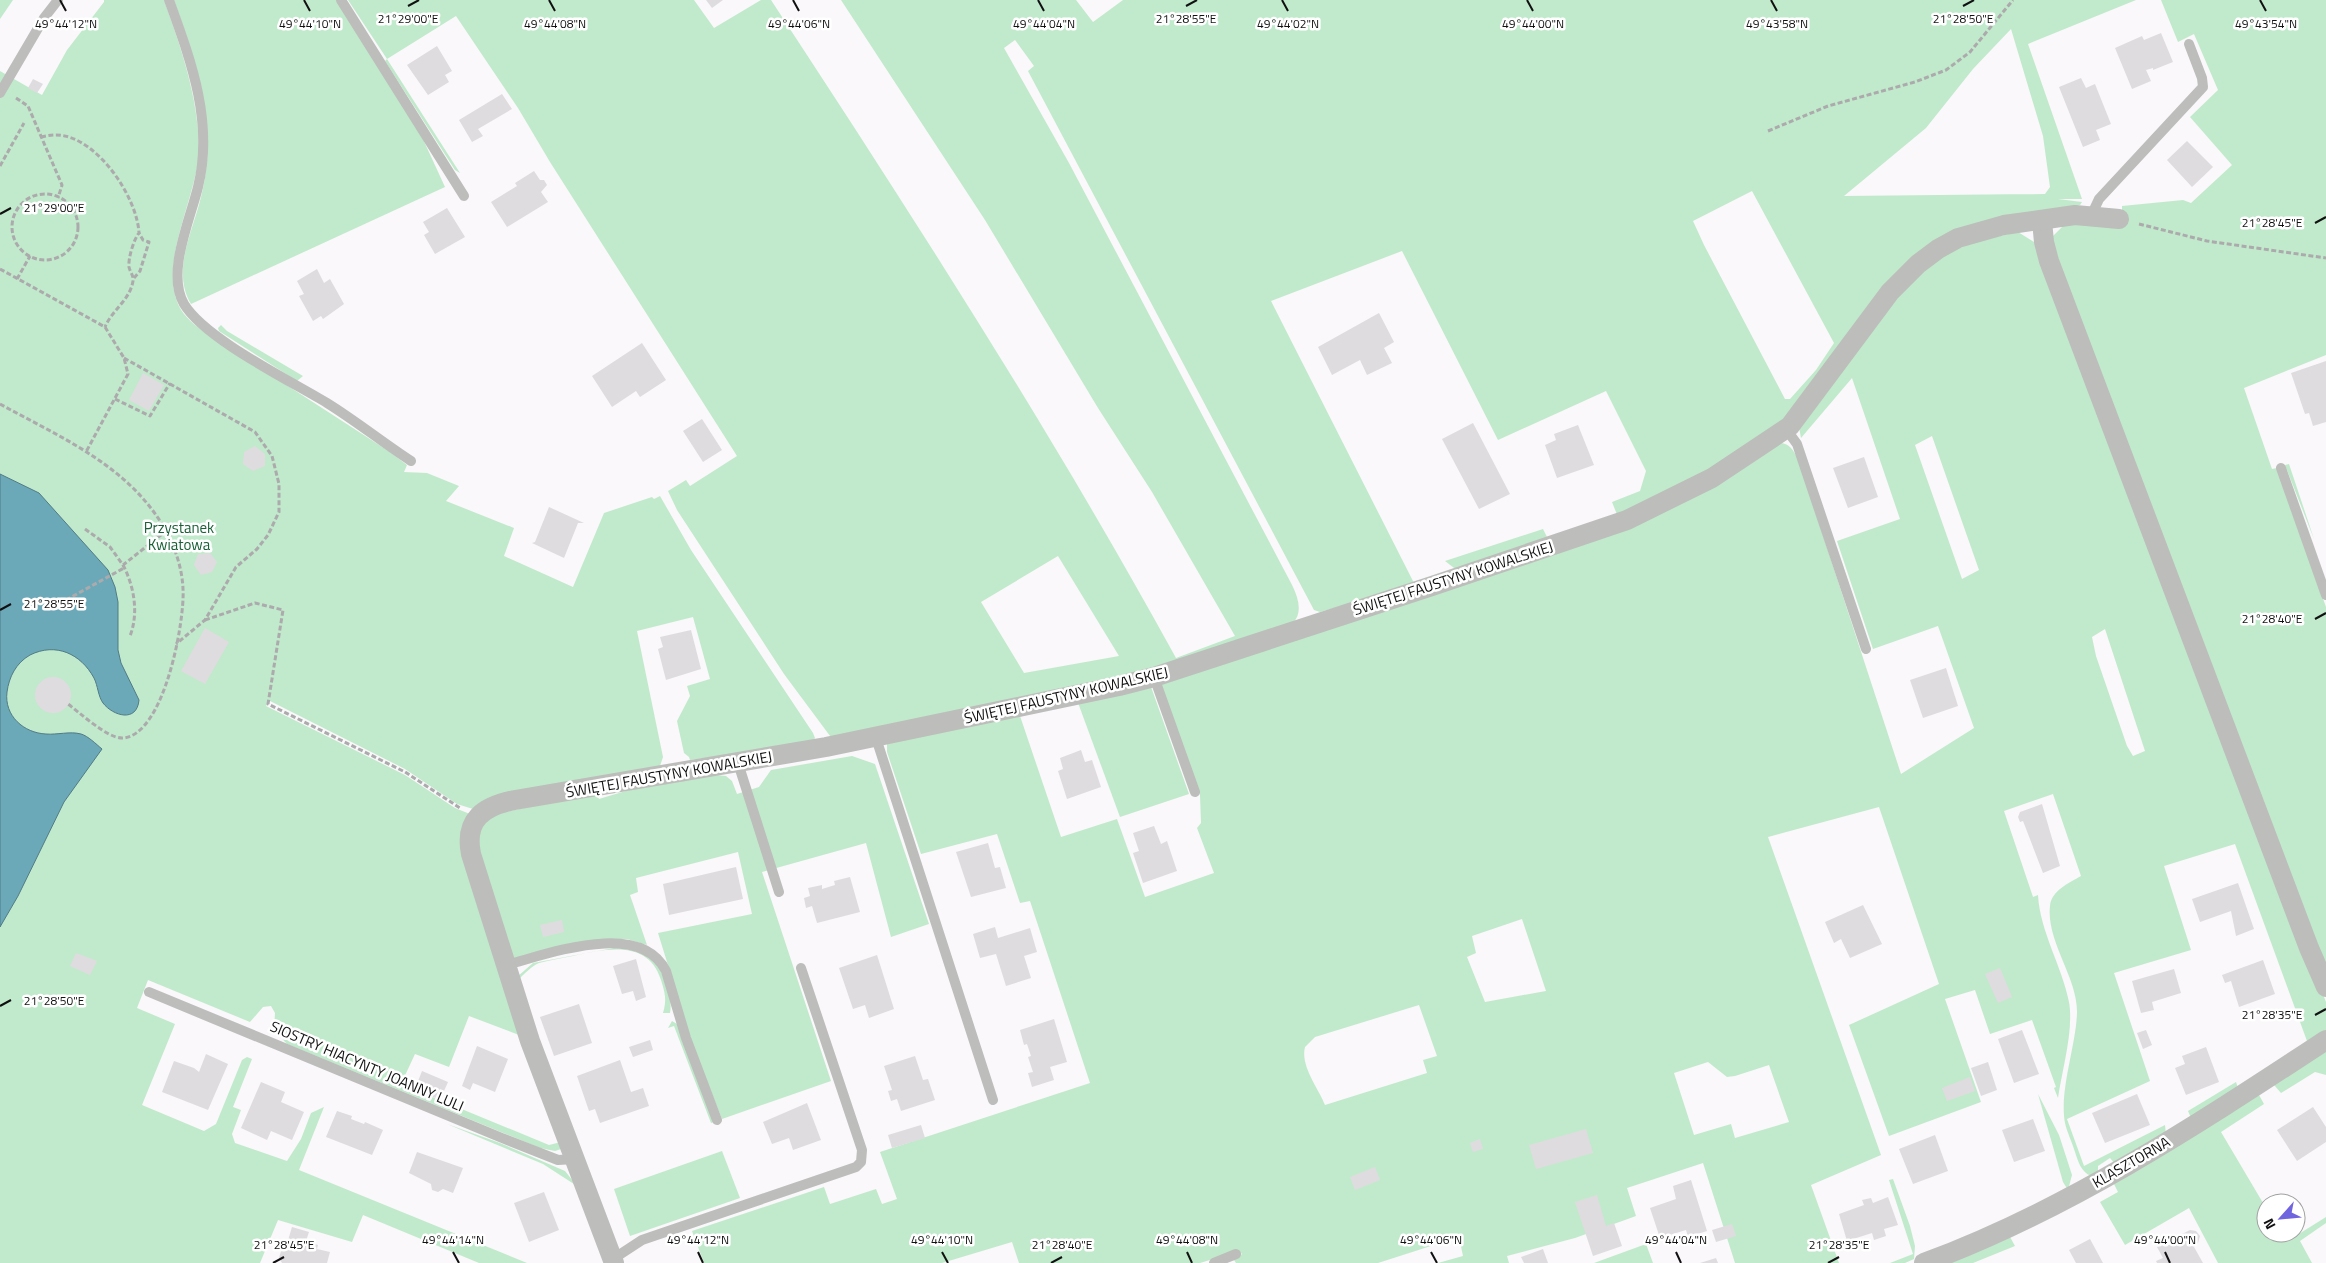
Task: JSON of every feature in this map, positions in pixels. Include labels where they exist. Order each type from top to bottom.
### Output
[{"type":"street","name":"ŚWIĘTEJ FAUSTYNY KOWALSKIEJ","points":[[480,814],[491,806],[506,802],[876,738],[1154,677],[1627,520],[1712,478],[1786,429],[1809,403],[1872,314],[1890,292],[1925,259],[1958,238],[1985,229],[2068,216],[2119,219]]},
{"type":"street","points":[[2042,221],[2046,255],[2309,948],[2326,987]]},
{"type":"street","points":[[480,814],[470,833],[470,848],[533,1050],[613,1261]]},
{"type":"street","name":"KLASZTORNA","points":[[1924,1263],[2010,1228],[2084,1189],[2173,1138],[2326,1040]]},
{"type":"lane","points":[[1,91],[44,18],[58,0]]},
{"type":"lane","points":[[169,0],[191,65],[205,125],[203,162],[178,271],[179,291],[185,305],[216,334],[368,430],[411,461]]},
{"type":"lane","points":[[341,0],[464,196]]},
{"type":"lane","points":[[2091,216],[2099,199],[2203,87],[2202,78],[2189,44]]},
{"type":"lane","points":[[1786,429],[1797,444],[1866,649]]},
{"type":"lane","points":[[2281,468],[2326,595]]},
{"type":"lane","points":[[1154,677],[1195,792]]},
{"type":"lane","points":[[876,738],[993,1100]]},
{"type":"lane","points":[[738,763],[779,892]]},
{"type":"lane","points":[[506,965],[601,944],[636,945],[651,952],[661,961],[666,970],[686,1038],[717,1120]]},
{"type":"lane","points":[[613,1261],[642,1240],[856,1167],[861,1162],[862,1150],[801,968]]},
{"type":"lane","name":"SIOSTRY HIACYNTY JOANNY LULI","points":[[149,992],[558,1160],[575,1159]]},
{"type":"lane","points":[[1214,1263],[1236,1254]]},
{"type":"path","points":[[1768,131],[1828,106],[1921,80],[1946,70],[1970,52],[2013,0]]},
{"type":"path","points":[[1,91],[28,106],[62,185],[58,198]]},
{"type":"path","points":[[0,166],[24,123]]},
{"type":"path","points":[[42,137],[58,135],[69,137],[100,157],[123,188],[138,222],[139,233],[143,240],[149,242],[140,271],[134,278],[130,292],[114,310],[105,328]]},
{"type":"path","points":[[48,195],[68,204],[75,215],[78,228],[75,241],[67,252],[55,258],[42,260],[30,256],[15,240],[12,225],[16,211],[33,197],[48,195]]},
{"type":"path","points":[[2119,219],[2207,240],[2326,258]]},
{"type":"path","points":[[134,278],[129,265],[139,233]]},
{"type":"path","points":[[17,279],[30,256]]},
{"type":"path","points":[[0,269],[105,328],[124,358],[128,374],[86,452]]},
{"type":"path","points":[[124,358],[255,432],[272,456],[279,484],[279,512],[273,528],[256,549],[236,567],[205,620],[176,644]]},
{"type":"path","points":[[115,399],[149,416],[154,413],[170,383]]},
{"type":"path","points":[[0,404],[86,452],[137,490],[157,515],[166,531],[179,563],[183,588],[183,607],[176,644],[161,698],[148,720],[138,732],[126,738],[111,735],[68,704]]},
{"type":"path","points":[[85,529],[110,546],[124,566],[134,600],[135,619],[130,636]]},
{"type":"path","points":[[66,600],[124,566],[166,531]]},
{"type":"path","points":[[205,620],[255,603],[283,610],[268,704],[405,772],[455,805],[480,814]]},
{"type":"green space","points":[[0,0],[13,0],[0,19]]},
{"type":"green space","name":"Przystanek Kwiatowa","points":[[104,0],[164,0],[188,72],[196,110],[199,148],[197,167],[175,256],[173,277],[175,297],[187,318],[206,333],[390,452],[407,465],[404,472],[427,473],[459,486],[446,501],[514,528],[504,556],[573,587],[604,513],[660,496],[691,550],[815,738],[811,744],[690,760],[684,753],[677,721],[690,696],[687,686],[710,679],[693,617],[637,631],[663,757],[659,769],[473,809],[457,804],[405,769],[270,701],[266,706],[405,775],[455,808],[470,814],[519,1035],[469,1016],[449,1067],[415,1054],[401,1084],[549,1145],[561,1142],[564,1148],[555,1151],[540,1148],[287,1044],[274,1030],[275,1013],[271,1006],[263,1007],[250,1022],[148,980],[137,1008],[175,1024],[142,1105],[204,1131],[216,1124],[242,1060],[247,1057],[252,1059],[233,1107],[241,1110],[232,1134],[235,1143],[287,1161],[301,1139],[311,1113],[324,1107],[299,1170],[527,1263],[479,1263],[363,1215],[352,1242],[278,1220],[260,1263],[0,1263],[0,71],[42,95],[67,50]]},
{"type":"green space","points":[[174,0],[337,0],[422,137],[445,187],[191,304],[185,291],[183,265],[206,171],[207,121],[198,73]]},
{"type":"green space","points":[[348,0],[694,0],[714,28],[761,0],[771,0],[1031,407],[1176,658],[1235,636],[1152,492],[1098,408],[985,220],[841,0],[1076,0],[1093,22],[1123,0],[2136,0],[2028,44],[2082,199],[2058,199],[2082,202],[2080,205],[1951,236],[1806,398],[1755,446],[1618,517],[1612,502],[1640,491],[1646,471],[1606,391],[1498,440],[1402,251],[1271,301],[1415,585],[1320,612],[1314,610],[1028,71],[1034,66],[1015,40],[1004,48],[1069,163],[1289,579],[1296,595],[1299,610],[1293,623],[1175,664],[833,740],[784,674],[677,510],[668,491],[686,480],[690,486],[737,456],[550,162],[518,108],[456,16],[387,59]],"holes":[[[2011,29],[2043,136],[2050,187],[2045,194],[1844,196],[1926,128],[1973,69]],[[1752,191],[1834,343],[1816,370],[1790,399],[1785,399],[1693,221]],[[1058,556],[1119,656],[1024,673],[981,602]]]},
{"type":"green space","points":[[2161,0],[2326,0],[2326,355],[2244,388],[2272,469],[2277,468],[2326,607],[2326,972],[2133,469],[2051,238],[2063,226],[2122,211],[2122,206],[2183,200],[2191,203],[2232,165],[2190,117],[2218,90],[2194,34],[2178,42]]},
{"type":"green space","points":[[387,59],[460,173],[455,170],[385,61]]},
{"type":"green space","points":[[2018,232],[2034,242],[2326,1002],[2326,1033],[2307,1041],[2235,844],[2164,866],[2191,950],[2114,973],[2150,1081],[2067,1119],[2084,1166],[2165,1125],[2166,1135],[2115,1164],[2110,1158],[2098,1166],[2098,1173],[2091,1176],[2085,1172],[2079,1162],[2067,1130],[2064,1110],[2066,1083],[2076,1026],[2076,1000],[2073,986],[2057,946],[2050,919],[2050,906],[2054,896],[2061,888],[2081,876],[2053,794],[2004,811],[2033,897],[2038,895],[2047,936],[2069,1002],[2069,1037],[2058,1098],[2054,1088],[2056,1087],[2032,1020],[1990,1034],[1975,990],[1945,999],[1981,1102],[1889,1136],[1849,1025],[1939,984],[1879,807],[1768,837],[1881,1155],[1811,1185],[1839,1263],[1735,1263],[1703,1163],[1627,1188],[1636,1216],[1575,1238],[1507,1256],[1509,1263],[1438,1263],[1463,1256],[1459,1237],[1378,1263],[1236,1263],[1234,1260],[1242,1254],[1239,1251],[1200,1263],[1019,1263],[1012,1242],[942,1263],[704,1263],[692,1231],[824,1187],[830,1204],[876,1189],[882,1204],[897,1199],[880,1152],[1090,1083],[1030,901],[1020,903],[997,834],[921,854],[887,752],[887,744],[1019,713],[1061,837],[1117,819],[1145,897],[1214,873],[1197,828],[1201,823],[1200,795],[1161,684],[1513,565],[1779,443],[1789,446],[1798,459],[1901,774],[1974,728],[1938,626],[1873,649],[1837,541],[1900,519],[1852,378],[1801,438],[1799,427],[1898,291],[1955,246]],"holes":[[[1932,436],[1979,570],[1962,579],[1915,445]],[[2105,629],[2145,751],[2133,756],[2127,746],[2096,656],[2092,637]],[[1522,919],[1546,991],[1485,1002],[1467,957],[1476,953],[1472,936]],[[1419,1005],[1437,1056],[1423,1060],[1427,1073],[1325,1105],[1305,1062],[1305,1047],[1315,1037]],[[1708,1062],[1727,1077],[1769,1065],[1789,1122],[1735,1138],[1731,1124],[1694,1135],[1674,1073]]]},
{"type":"green space","points":[[221,325],[227,331],[303,376],[297,381],[219,331],[218,328]]},
{"type":"green space","points":[[2289,464],[2314,539],[2285,465]]},
{"type":"green space","points":[[1543,529],[1549,541],[1458,571],[1445,561]]},
{"type":"green space","points":[[1150,684],[1189,794],[1120,817],[1077,700]]},
{"type":"green space","points":[[852,756],[875,764],[929,924],[891,937],[866,843],[762,872],[831,1081],[722,1119],[695,1052],[658,933],[752,914],[738,852],[636,878],[638,892],[630,895],[647,945],[627,939],[613,939],[510,960],[477,845],[478,833],[488,816],[596,792],[599,799],[662,781],[694,776],[726,776],[732,781],[737,794],[759,787],[771,770]]},
{"type":"green space","points":[[614,948],[641,953],[654,962],[659,968],[667,986],[670,1013],[663,1013],[665,1004],[664,993],[655,967],[646,958],[624,950],[599,951],[539,963],[518,980],[517,977],[533,963]]},
{"type":"green space","points":[[672,1021],[677,1024],[714,1122],[711,1123],[674,1026],[668,1028]]},
{"type":"green space","points":[[2326,1047],[2326,1075],[2315,1072],[2281,1093],[2274,1085]]},
{"type":"green space","points":[[2236,1082],[2239,1091],[2192,1120],[2188,1111]]},
{"type":"green space","points":[[2038,1094],[2059,1135],[2072,1175],[2068,1190],[2063,1182]]},
{"type":"green space","points":[[2259,1095],[2264,1104],[2221,1132],[2257,1193],[2256,1243],[2301,1243],[2312,1263],[2218,1263],[2189,1208],[2125,1245],[2100,1202],[2118,1192],[2113,1182]]},
{"type":"green space","points":[[447,1124],[500,1143],[565,1171],[577,1186],[543,1164]]},
{"type":"green space","points":[[722,1151],[740,1198],[630,1236],[614,1189]]},
{"type":"green space","points":[[1893,1179],[1915,1246],[1914,1259],[1905,1263],[1890,1263],[1913,1254],[1889,1180]]},
{"type":"green space","points":[[2326,1217],[2326,1223],[2306,1237],[2306,1230]]},
{"type":"green space","points":[[2010,1237],[2015,1246],[1973,1263],[1944,1263]]},
{"type":"green space","points":[[1646,1244],[1653,1263],[1594,1263]]},
{"type":"water","points":[[0,474],[39,493],[108,570],[115,587],[118,602],[118,650],[121,663],[139,700],[134,712],[129,714],[118,714],[107,708],[101,700],[94,678],[89,670],[75,657],[58,650],[40,651],[30,655],[14,671],[8,686],[7,701],[12,716],[17,722],[23,727],[38,733],[81,734],[102,749],[64,802],[18,896],[0,927]]},
{"type":"building","points":[[706,0],[723,0],[712,8]]},
{"type":"building","points":[[2161,33],[2173,62],[2153,70],[2153,68],[2146,70],[2151,81],[2132,89],[2115,48],[2142,36],[2144,40]]},
{"type":"building","points":[[437,46],[452,71],[445,75],[449,82],[428,95],[407,65]]},
{"type":"building","points":[[2081,78],[2086,88],[2095,84],[2111,124],[2096,130],[2100,140],[2083,147],[2059,87]]},
{"type":"building","points":[[33,79],[43,84],[37,93],[28,88]]},
{"type":"building","points":[[502,94],[512,109],[478,129],[483,136],[472,142],[459,120]]},
{"type":"building","points":[[2187,141],[2213,167],[2192,187],[2167,160]]},
{"type":"building","points":[[534,171],[540,180],[544,180],[547,185],[541,192],[548,202],[507,227],[491,202],[517,186],[515,183]]},
{"type":"building","points":[[447,208],[465,237],[435,254],[424,235],[429,232],[423,222]]},
{"type":"building","points":[[317,269],[324,283],[330,279],[344,304],[323,319],[321,316],[313,321],[299,296],[304,294],[297,281]]},
{"type":"building","points":[[1379,313],[1394,342],[1384,348],[1392,363],[1367,375],[1360,360],[1332,375],[1318,347]]},
{"type":"building","points":[[642,343],[666,380],[640,397],[636,391],[612,407],[592,376]]},
{"type":"building","points":[[2326,361],[2326,422],[2313,426],[2309,413],[2305,414],[2291,373]]},
{"type":"building","points":[[143,373],[164,385],[149,411],[129,400]]},
{"type":"building","points":[[702,419],[722,450],[703,462],[683,431]]},
{"type":"building","points":[[1473,423],[1510,494],[1479,509],[1442,439]]},
{"type":"building","points":[[1578,425],[1594,465],[1557,478],[1545,445],[1556,440],[1554,434]]},
{"type":"building","points":[[255,446],[265,454],[265,466],[253,471],[243,464],[244,452]]},
{"type":"building","points":[[1864,457],[1878,497],[1848,508],[1833,468]]},
{"type":"building","points":[[549,507],[584,523],[578,523],[564,558],[532,543],[535,542]]},
{"type":"building","points":[[210,553],[217,562],[212,572],[201,575],[194,565],[198,554]]},
{"type":"building","points":[[205,628],[229,642],[205,684],[181,671]]},
{"type":"building","points":[[691,630],[701,669],[666,680],[658,649],[663,647],[660,637]]},
{"type":"building","points":[[1946,668],[1958,706],[1923,718],[1910,680]]},
{"type":"building","points":[[53,677],[60,678],[66,682],[70,688],[70,702],[66,708],[60,712],[53,713],[46,712],[40,708],[36,702],[35,695],[36,688],[40,682],[46,678]]},
{"type":"building","points":[[1081,750],[1085,762],[1092,760],[1101,787],[1067,799],[1058,771],[1063,769],[1060,758]]},
{"type":"building","points":[[2042,804],[2060,866],[2043,873],[2023,821],[2020,822],[2018,817],[2020,812]]},
{"type":"building","points":[[1154,826],[1161,844],[1167,841],[1177,871],[1143,883],[1133,853],[1139,851],[1133,833]]},
{"type":"building","points":[[988,843],[995,868],[1000,867],[1006,888],[971,897],[956,852]]},
{"type":"building","points":[[736,867],[743,899],[669,915],[663,884]]},
{"type":"building","points":[[850,877],[860,912],[817,923],[812,906],[806,908],[804,898],[810,896],[808,888],[822,885],[822,889],[835,885],[834,881]]},
{"type":"building","points":[[2238,883],[2254,929],[2236,936],[2231,911],[2200,922],[2192,899]]},
{"type":"building","points":[[1863,905],[1882,944],[1850,958],[1841,939],[1834,943],[1825,922]]},
{"type":"building","points":[[562,920],[564,932],[543,937],[540,925]]},
{"type":"building","points":[[995,927],[998,938],[1030,928],[1037,952],[1024,956],[1031,978],[1006,986],[996,954],[980,958],[973,934]]},
{"type":"building","points":[[76,953],[97,961],[90,975],[70,966]]},
{"type":"building","points":[[877,955],[894,1009],[869,1018],[865,1005],[853,1009],[839,968]]},
{"type":"building","points":[[636,959],[646,997],[636,1001],[633,991],[622,994],[613,966]]},
{"type":"building","points":[[2263,960],[2275,994],[2239,1007],[2231,981],[2225,983],[2222,975]]},
{"type":"building","points":[[2000,968],[2012,997],[1998,1003],[1985,974]]},
{"type":"building","points":[[2174,969],[2181,993],[2152,1002],[2154,1010],[2141,1013],[2132,981]]},
{"type":"building","points":[[579,1004],[592,1043],[554,1056],[540,1017]]},
{"type":"building","points":[[1054,1019],[1067,1062],[1050,1067],[1054,1080],[1032,1087],[1028,1073],[1033,1072],[1028,1057],[1031,1056],[1027,1044],[1024,1045],[1020,1030]]},
{"type":"building","points":[[2022,1030],[2039,1074],[2014,1083],[1998,1039]]},
{"type":"building","points":[[2146,1030],[2152,1045],[2143,1049],[2137,1033]]},
{"type":"building","points":[[650,1040],[653,1050],[633,1057],[629,1047]]},
{"type":"building","points":[[477,1046],[508,1059],[495,1092],[473,1083],[470,1090],[462,1086]]},
{"type":"building","points":[[2206,1047],[2219,1082],[2186,1095],[2175,1068],[2185,1064],[2182,1056]]},
{"type":"building","points":[[206,1054],[228,1064],[208,1110],[162,1092],[174,1061],[194,1068],[199,1072]]},
{"type":"building","points":[[915,1056],[923,1080],[928,1079],[935,1100],[901,1111],[897,1099],[891,1101],[888,1091],[892,1090],[884,1066]]},
{"type":"building","points":[[620,1060],[631,1092],[643,1088],[649,1106],[600,1123],[595,1109],[589,1111],[577,1076]]},
{"type":"building","points":[[1988,1062],[1997,1090],[1981,1096],[1971,1068]]},
{"type":"building","points":[[422,1071],[448,1082],[440,1100],[415,1089]]},
{"type":"building","points":[[1970,1077],[1975,1091],[1947,1101],[1942,1088]]},
{"type":"building","points":[[261,1082],[285,1092],[281,1102],[304,1112],[292,1140],[271,1131],[267,1140],[241,1128]]},
{"type":"building","points":[[2137,1094],[2150,1125],[2105,1143],[2092,1113]]},
{"type":"building","points":[[807,1103],[821,1140],[793,1150],[789,1138],[772,1144],[763,1122]]},
{"type":"building","points":[[2313,1107],[2326,1127],[2326,1142],[2297,1161],[2277,1130]]},
{"type":"building","points":[[337,1111],[352,1116],[351,1119],[364,1124],[365,1122],[383,1130],[372,1155],[326,1137]]},
{"type":"building","points":[[2033,1119],[2045,1151],[2014,1162],[2002,1130]]},
{"type":"building","points":[[921,1125],[925,1138],[892,1148],[888,1135]]},
{"type":"building","points":[[1586,1129],[1593,1153],[1536,1169],[1529,1145]]},
{"type":"building","points":[[1935,1135],[1948,1171],[1913,1184],[1899,1149]]},
{"type":"building","points":[[1480,1139],[1483,1149],[1473,1152],[1470,1143]]},
{"type":"building","points":[[417,1152],[463,1168],[453,1193],[443,1189],[438,1192],[432,1190],[431,1184],[409,1173]]},
{"type":"building","points":[[1375,1167],[1380,1180],[1355,1190],[1350,1177]]},
{"type":"building","points":[[1691,1180],[1707,1231],[1688,1237],[1686,1230],[1660,1238],[1650,1208],[1676,1199],[1673,1186]]},
{"type":"building","points":[[544,1192],[559,1230],[529,1242],[514,1203]]},
{"type":"building","points":[[1597,1195],[1606,1226],[1614,1223],[1622,1246],[1593,1256],[1575,1202]]},
{"type":"building","points":[[1888,1197],[1898,1225],[1884,1229],[1886,1236],[1874,1240],[1872,1233],[1847,1241],[1839,1214],[1864,1205],[1862,1200],[1871,1198],[1873,1203]]},
{"type":"building","points":[[1732,1224],[1736,1236],[1716,1242],[1712,1230]]},
{"type":"building","points":[[292,1227],[309,1232],[306,1241],[318,1245],[317,1249],[330,1252],[327,1263],[282,1263],[279,1258],[281,1251],[286,1247]]},
{"type":"building","points":[[2190,1230],[2196,1231],[2200,1236],[2198,1243],[2194,1247],[2203,1263],[2157,1263],[2156,1261],[2163,1258],[2157,1247]]},
{"type":"building","points":[[2090,1239],[2103,1263],[2076,1263],[2069,1250]]},
{"type":"building","points":[[1543,1249],[1548,1263],[1524,1263],[1521,1257]]},
{"type":"building","points":[[1716,1258],[1718,1263],[1700,1263]]}]
